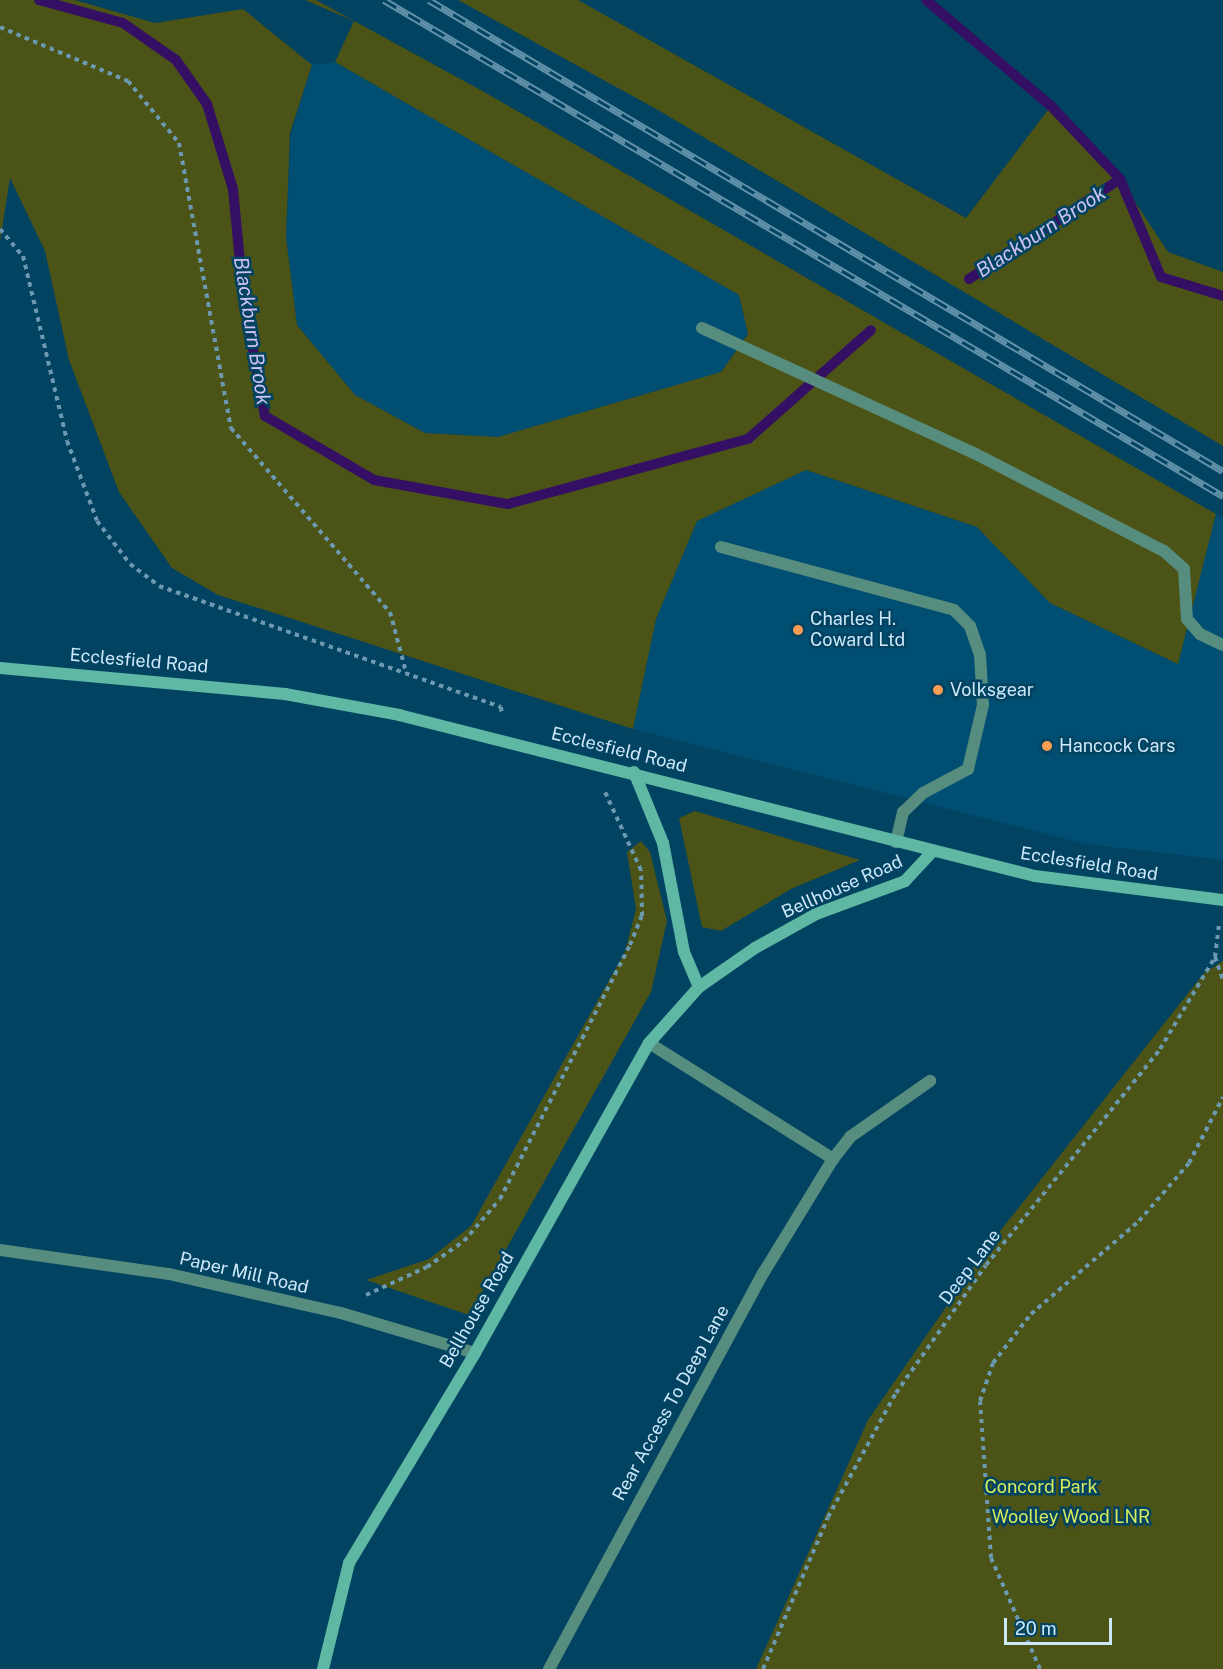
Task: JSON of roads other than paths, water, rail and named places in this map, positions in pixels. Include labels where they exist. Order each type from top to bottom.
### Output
[{"type":"main road","name":"Ecclesfield Road","points":[[0,668],[285,694],[504,740],[634,772],[932,852],[1035,876],[1222,906]]},
{"type":"main road","points":[[634,772],[663,843],[684,952],[699,987]]},
{"type":"main road","name":"Bellhouse Road","points":[[323,1669],[350,1563],[384,1497],[476,1353],[649,1043],[699,987],[816,914],[905,881],[932,852]]},
{"type":"street","points":[[702,328],[841,392],[1164,551],[1184,569],[1187,619],[1200,634],[1223,645]]},
{"type":"street","points":[[721,547],[954,610],[970,626],[980,655],[983,705],[968,769],[923,793],[903,812],[896,842]]},
{"type":"street","points":[[649,1043],[833,1159]]},
{"type":"street","name":"Rear Access To Deep Lane","points":[[549,1669],[758,1282],[833,1159],[850,1137],[930,1081]]},
{"type":"street","name":"Paper Mill Road","points":[[0,1250],[169,1274],[341,1313],[476,1353]]},
{"type":"waterway","name":"Blackburn Brook","points":[[39,0],[123,23],[176,60],[207,104],[233,189],[243,293],[265,416],[374,480],[508,504],[748,439],[871,330]]},
{"type":"waterway","points":[[926,0],[1051,106],[1120,179]]},
{"type":"waterway","name":"Blackburn Brook","points":[[969,279],[1120,179],[1161,277],[1223,296]]},
{"type":"railway","points":[[384,0],[1223,496]]},
{"type":"railway","points":[[429,0],[1223,471]]},
{"type":"place","name":"Charles H. Coward Ltd","points":[[798,630]]},
{"type":"place","name":"Volksgear","points":[[938,690]]},
{"type":"place","name":"Hancock Cars","points":[[1047,746]]},
{"type":"park label","name":"Concord Park","points":[[1041,1487]]},
{"type":"park label","name":"Woolley Wood LNR","points":[[1071,1517]]}]
